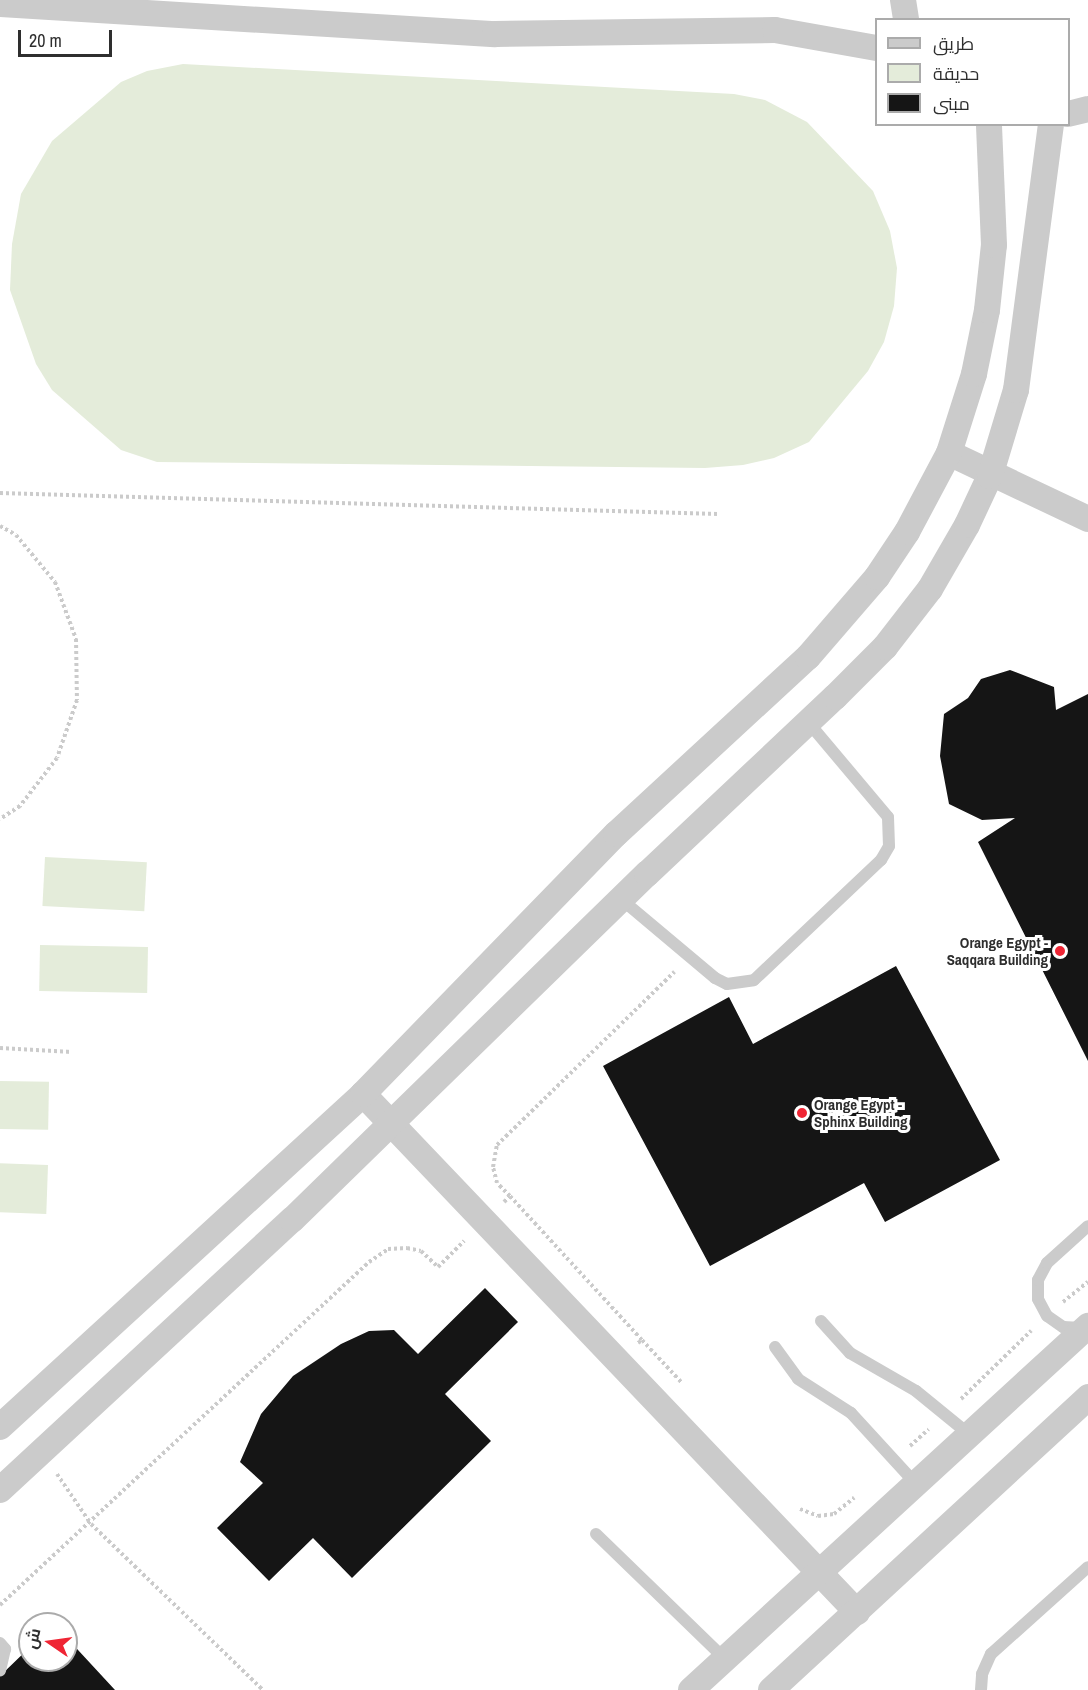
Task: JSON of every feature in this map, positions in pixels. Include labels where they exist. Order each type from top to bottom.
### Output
[{"type":"street","points":[[903,0],[906,18]]},
{"type":"street","points":[[0,4],[495,34],[775,30],[875,48]]},
{"type":"street","points":[[1070,114],[1088,109]]},
{"type":"street","points":[[0,1427],[363,1094],[616,834],[845,618],[907,532],[949,453],[974,374],[987,310],[994,245],[989,126]]},
{"type":"street","points":[[0,1490],[390,1125],[621,899],[808,722],[885,647],[930,589],[967,525],[990,476],[1016,390],[1051,126]]},
{"type":"street","points":[[949,453],[990,476],[1088,519]]},
{"type":"street","points":[[363,1094],[390,1125],[857,1612]]},
{"type":"street","points":[[691,1690],[1087,1327]]},
{"type":"street","points":[[771,1690],[1088,1397]]},
{"type":"lane","points":[[621,899],[690,957],[727,984],[754,980],[881,860],[889,846],[888,817],[808,722]]},
{"type":"lane","points":[[1087,1327],[1063,1327],[1047,1316],[1038,1299],[1038,1280],[1047,1263],[1088,1226]]},
{"type":"lane","points":[[821,1321],[850,1353],[916,1391],[970,1435]]},
{"type":"lane","points":[[776,1347],[798,1379],[851,1413],[916,1484]]},
{"type":"lane","points":[[596,1534],[725,1659]]},
{"type":"lane","points":[[981,1690],[982,1674],[991,1654],[1088,1567]]},
{"type":"lane","points":[[0,1643],[5,1649],[0,1670]]},
{"type":"path","points":[[0,493],[718,514]]},
{"type":"path","points":[[0,526],[16,535],[55,582],[76,639],[77,700],[57,758],[20,806],[0,819]]},
{"type":"path","points":[[642,1340],[497,1183],[493,1167],[497,1145],[690,957]]},
{"type":"path","points":[[0,1048],[72,1052]]},
{"type":"path","points":[[0,1605],[91,1524],[369,1262],[388,1249],[407,1248],[421,1251],[438,1267],[510,1196]]},
{"type":"path","points":[[42,1452],[91,1524],[263,1690]]},
{"type":"green space","points":[[183,64],[734,94],[765,100],[807,122],[873,191],[890,231],[897,268],[894,306],[884,342],[868,371],[809,442],[774,458],[743,465],[705,468],[157,462],[121,450],[52,390],[36,364],[10,290],[12,244],[21,194],[52,141],[121,82],[147,71]]},
{"type":"green space","points":[[45,857],[147,862],[144,911],[42,906]]},
{"type":"green space","points":[[40,945],[148,947],[147,993],[39,991]]},
{"type":"green space","points":[[0,1081],[49,1082],[48,1130],[0,1129]]},
{"type":"green space","points":[[0,1163],[48,1165],[46,1214],[0,1212]]},
{"type":"building","name":"Orange Egypt - Saqqara Building","points":[[1010,670],[1054,687],[1056,710],[1088,694],[1088,1061],[978,842],[1015,818],[982,820],[949,804],[940,756],[944,714],[968,698],[981,679]]},
{"type":"building","name":"Orange Egypt - Sphinx Building","points":[[896,966],[1000,1160],[885,1222],[864,1183],[710,1266],[603,1066],[729,997],[753,1044]]},
{"type":"building","points":[[485,1288],[518,1322],[445,1394],[491,1441],[352,1578],[313,1538],[269,1581],[217,1528],[263,1483],[240,1462],[261,1414],[293,1376],[341,1344],[369,1331],[394,1330],[418,1354]]},
{"type":"building","points":[[78,1650],[115,1690],[0,1690],[0,1676],[18,1659],[18,1672],[78,1672]]},
{"type":"place","name":"Orange Egypt - Saqqara Building","points":[[1060,951]]},
{"type":"place","name":"Orange Egypt - Sphinx Building","points":[[802,1113]]}]
